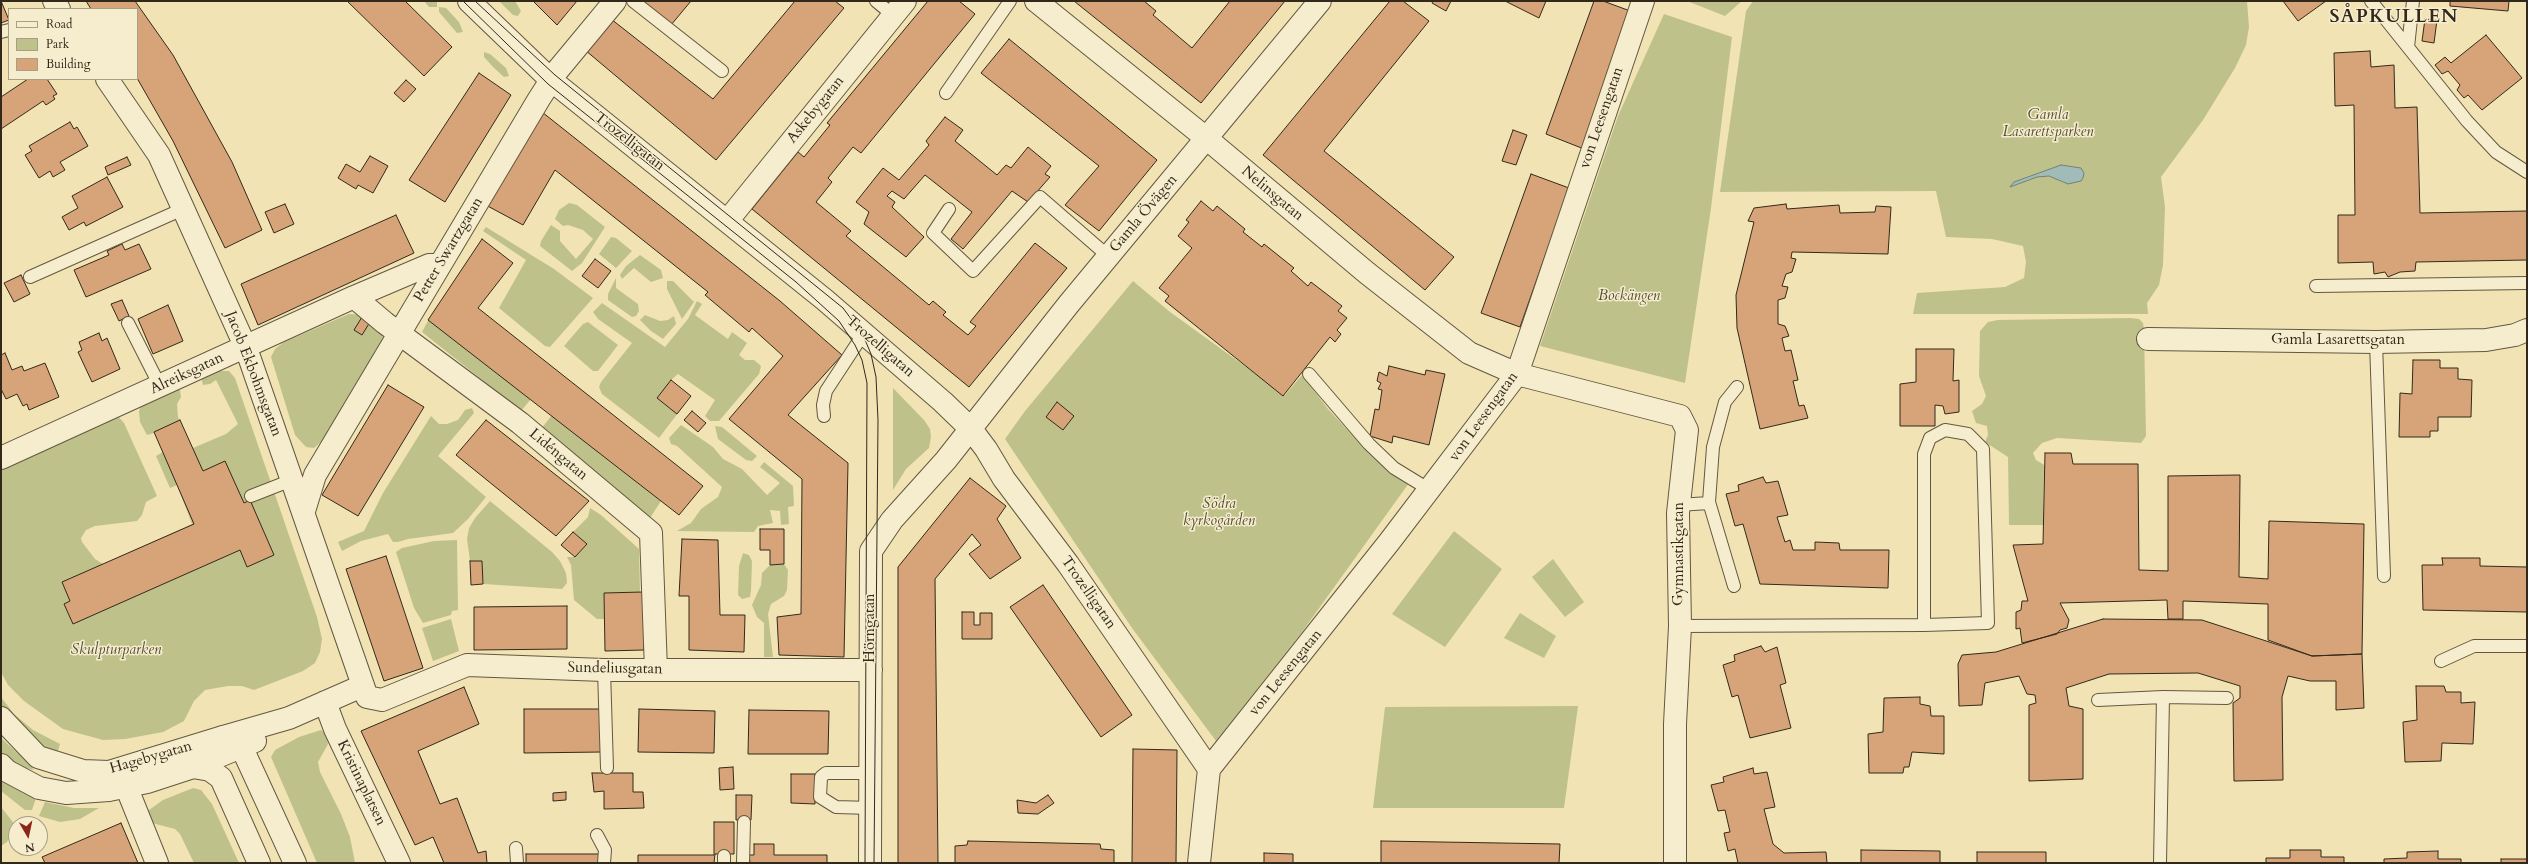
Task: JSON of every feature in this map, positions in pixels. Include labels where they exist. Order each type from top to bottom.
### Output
[{"type":"street","name":"Trozelligatan","points":[[469,1],[551,80],[728,220],[864,333],[971,429],[986,449],[1004,479],[1068,564],[1209,769]]},
{"type":"street","name":"Petter Swartzgatan","points":[[304,511],[315,475],[401,333],[439,265],[551,80],[615,1]]},
{"type":"street","name":"Nelinsgatan","points":[[1036,1],[1206,138],[1367,273],[1469,353],[1517,374]]},
{"type":"street","name":"Gamla Övägen","points":[[971,429],[1108,256],[1226,112],[1320,1]]},
{"type":"street","name":"von Leesengatan","points":[[1209,769],[1430,490],[1517,374],[1642,1]]},
{"type":"street","name":"Askebygatan","points":[[728,220],[899,8]]},
{"type":"street","name":"Jacob Ekbohmsgatan","points":[[108,80],[159,155],[246,348],[304,511],[364,692]]},
{"type":"street","name":"Alreiksgatan","points":[[1,458],[246,348],[354,297],[429,265],[439,265]]},
{"type":"street","name":"Lidéngatan","points":[[354,297],[520,423],[651,533],[656,670]]},
{"type":"street","name":"Gamla Lasarettsgatan","points":[[2148,339],[2376,342],[2486,340],[2516,335],[2527,330]]},
{"type":"street","name":"Gymnastikgatan","points":[[1517,374],[1680,416],[1687,430],[1678,505],[1680,626],[1675,724],[1675,863]]},
{"type":"street","name":"Hörngatan","points":[[870,863],[871,551],[892,520],[936,472],[971,429]]},
{"type":"street","name":"Sundeliusgatan","points":[[364,692],[382,700],[467,666],[604,670],[871,670]]},
{"type":"street","points":[[242,748],[290,718],[325,702],[364,692]]},
{"type":"street","name":"Kristinaplatsen","points":[[325,702],[335,729],[399,863]]},
{"type":"street","name":"Hagebygatan","points":[[1,718],[38,757],[83,771],[109,772],[223,737]]},
{"type":"street","points":[[223,737],[290,718]]},
{"type":"street","points":[[223,737],[242,748],[296,863]]},
{"type":"street","name":"Hagebygatan","points":[[1,765],[7,771],[39,788],[66,793],[109,790],[202,769],[242,748]]},
{"type":"street","points":[[137,764],[128,776],[126,786],[158,863]]},
{"type":"street","points":[[202,769],[221,778],[259,863]]},
{"type":"street","points":[[1199,863],[1209,769]]},
{"type":"lane","points":[[633,1],[722,71]]},
{"type":"lane","points":[[876,1],[899,8]]},
{"type":"lane","points":[[946,93],[1010,1]]},
{"type":"lane","points":[[2371,1],[2496,152],[2527,172]]},
{"type":"lane","points":[[2408,47],[2413,1]]},
{"type":"lane","points":[[949,209],[933,233],[973,271],[1040,197],[1108,256]]},
{"type":"lane","points":[[30,277],[183,208]]},
{"type":"lane","points":[[2316,286],[2521,281],[2527,283]]},
{"type":"lane","points":[[128,323],[160,386]]},
{"type":"lane","points":[[824,416],[823,405],[826,391],[864,333]]},
{"type":"lane","points":[[2376,342],[2384,576]]},
{"type":"lane","points":[[1309,374],[1369,444],[1394,468],[1430,490]]},
{"type":"lane","points":[[1734,586],[1709,502],[1713,447],[1725,402],[1737,387]]},
{"type":"lane","points":[[1680,626],[1924,625],[1988,623],[1983,449],[1968,434],[1945,430],[1930,438],[1924,454],[1924,625]]},
{"type":"lane","points":[[251,496],[292,480]]},
{"type":"lane","points":[[1678,505],[1709,502]]},
{"type":"lane","points":[[2441,660],[2474,646],[2527,646]]},
{"type":"lane","points":[[604,670],[607,768]]},
{"type":"lane","points":[[2160,863],[2163,697]]},
{"type":"lane","points":[[2098,700],[2163,697],[2227,698]]},
{"type":"lane","points":[[870,808],[836,807],[820,797],[821,777],[826,773],[871,773]]},
{"type":"lane","points":[[743,863],[744,822]]},
{"type":"lane","points":[[597,835],[604,850],[604,863]]},
{"type":"lane","points":[[516,848],[517,863]]},
{"type":"green space","points":[[424,1],[437,1],[437,7],[429,7]]},
{"type":"green space","points":[[499,1],[515,1],[521,11],[518,16],[513,15]]},
{"type":"green space","points":[[1687,1],[1742,1],[1725,16]]},
{"type":"green space","name":"Gamla Lasarettsparken","points":[[1753,1],[2247,1],[2249,27],[2246,45],[2235,68],[2203,120],[2161,177],[2165,207],[2163,265],[2159,285],[2147,303],[2148,314],[1913,314],[1917,293],[2005,287],[2024,278],[2026,262],[2023,246],[1992,239],[1946,237],[1936,191],[1720,192],[1746,11]]},
{"type":"green space","points":[[439,7],[446,8],[459,22],[463,32],[457,33],[439,12]]},
{"type":"green space","name":"Bockängen","points":[[1664,14],[1732,37],[1711,208],[1685,383],[1540,346],[1618,116]]},
{"type":"green space","points":[[484,52],[490,54],[506,68],[509,76],[504,77],[494,68],[484,57]]},
{"type":"green space","points":[[569,203],[577,205],[605,227],[582,263],[572,271],[540,246],[541,241],[551,225],[560,231],[560,241],[576,259],[593,239],[583,230],[568,225],[563,226],[555,219],[559,210]]},
{"type":"green space","points":[[486,227],[554,269],[593,298],[550,347],[545,346],[499,308],[526,260],[483,231]]},
{"type":"green space","points":[[611,237],[616,238],[632,251],[616,268],[599,254]]},
{"type":"green space","points":[[640,255],[661,270],[663,278],[651,282],[634,268],[622,279],[620,275],[626,266]]},
{"type":"green space","points":[[616,278],[616,288],[638,304],[639,311],[636,316],[632,317],[608,300],[608,294]]},
{"type":"green space","points":[[667,281],[673,281],[694,302],[682,319],[667,289]]},
{"type":"green space","name":"Södra kyrkogården","points":[[1133,281],[1170,312],[1285,395],[1302,375],[1328,409],[1368,452],[1409,483],[1302,632],[1216,741],[1132,628],[1005,439],[1025,411]]},
{"type":"green space","points":[[697,301],[702,304],[695,315],[728,339],[732,332],[747,343],[739,355],[745,360],[754,360],[761,366],[759,374],[719,421],[710,421],[705,416],[715,400],[678,374],[671,380],[691,396],[659,438],[602,394],[599,387],[601,382],[632,343],[598,319],[593,312],[602,303],[665,347],[688,319]]},
{"type":"green space","points":[[349,314],[362,315],[382,329],[383,341],[322,441],[314,448],[306,447],[295,435],[271,357],[275,349],[284,342]]},
{"type":"green space","points":[[645,315],[660,321],[668,320],[674,316],[676,324],[663,339],[651,331],[640,320]]},
{"type":"green space","points":[[430,317],[531,399],[521,411],[422,332]]},
{"type":"green space","points":[[2139,319],[2143,323],[2144,329],[2146,436],[2141,443],[2057,438],[2042,443],[2033,453],[2036,460],[2044,465],[2043,525],[2009,525],[2008,457],[1985,442],[1988,435],[1987,426],[1976,423],[1972,411],[1982,404],[1986,396],[1979,376],[1980,331],[1988,322],[1998,320]]},
{"type":"green space","points":[[588,322],[618,345],[598,371],[593,371],[564,346],[583,324]]},
{"type":"green space","name":"Skulpturparken","points":[[229,371],[235,378],[317,617],[322,639],[320,652],[315,663],[303,671],[254,690],[242,686],[228,686],[205,690],[194,701],[184,721],[163,732],[125,739],[103,740],[63,729],[24,701],[8,685],[1,672],[1,462],[118,416],[124,423],[157,496],[146,502],[142,515],[137,521],[95,526],[86,530],[81,538],[82,542],[95,559],[103,564],[192,524],[177,485],[170,488],[156,456],[163,452],[154,433],[147,435],[140,422],[139,411],[141,405],[173,389],[180,390],[181,397],[177,404],[178,417],[193,448],[226,434],[238,424],[216,380],[210,384],[203,385],[201,377],[207,373]]},
{"type":"green space","points":[[893,388],[924,420],[930,429],[931,437],[929,448],[906,469],[893,490]]},
{"type":"green space","points":[[472,408],[474,413],[438,456],[486,497],[468,519],[453,533],[408,539],[398,542],[393,542],[388,534],[361,541],[342,551],[338,542],[364,531],[383,493],[431,416],[439,424],[447,424],[458,420],[465,410]]},
{"type":"green space","points":[[552,415],[661,501],[650,518],[541,429]]},
{"type":"green space","points":[[681,425],[713,447],[723,459],[742,469],[767,495],[780,483],[760,467],[764,462],[793,486],[794,506],[788,507],[789,524],[781,525],[780,511],[770,510],[773,523],[758,526],[754,532],[677,531],[691,523],[701,509],[718,497],[722,487],[677,446],[671,444],[669,438]]},
{"type":"green space","points":[[715,426],[722,427],[757,456],[752,461],[746,460],[718,439]]},
{"type":"green space","points":[[490,501],[552,552],[560,561],[566,573],[567,583],[562,589],[483,584],[482,561],[470,561],[467,539],[469,528],[475,518]]},
{"type":"green space","points":[[590,508],[601,515],[639,549],[640,592],[604,593],[604,619],[597,619],[574,600],[571,565],[567,557],[575,557],[587,544],[573,532],[588,517]]},
{"type":"green space","points":[[1454,531],[1502,569],[1445,647],[1392,614]]},
{"type":"green space","points":[[457,540],[458,610],[452,611],[451,615],[423,623],[414,608],[396,552],[402,548],[434,541]]},
{"type":"green space","points":[[743,553],[749,555],[752,561],[750,597],[742,599],[738,595],[739,566]]},
{"type":"green space","points":[[1553,559],[1584,602],[1565,617],[1532,577]]},
{"type":"green space","points":[[784,564],[788,570],[787,590],[784,596],[771,604],[768,614],[773,657],[764,657],[764,623],[757,617],[752,605],[761,585],[762,573],[770,565]]},
{"type":"green space","points":[[1520,613],[1556,636],[1544,658],[1504,638]]},
{"type":"green space","points":[[451,619],[459,651],[433,661],[422,628]]},
{"type":"green space","points":[[1,697],[14,714],[33,730],[60,744],[58,751],[51,751],[38,746],[14,725],[1,706]]},
{"type":"green space","points":[[1578,706],[1564,808],[1373,808],[1385,707]]},
{"type":"green space","points":[[321,730],[327,735],[328,744],[318,762],[320,772],[341,814],[350,837],[355,863],[317,863],[271,757],[275,750],[299,737]]},
{"type":"green space","points":[[1,738],[34,770],[21,767],[4,755],[1,751]]},
{"type":"green space","points":[[1,780],[36,798],[32,810],[25,810],[1,791]]},
{"type":"green space","points":[[193,788],[201,790],[212,804],[239,863],[194,863],[180,834],[175,829],[152,823],[147,816],[149,810],[163,800]]},
{"type":"green space","points":[[45,802],[74,808],[99,808],[80,819],[60,822],[48,819],[48,816],[39,816]]},
{"type":"green space","points":[[1,807],[8,816],[8,840],[1,846]]},
{"type":"water","points":[[2061,165],[2081,168],[2084,173],[2081,181],[2068,184],[2049,176],[2037,177],[2010,187],[2014,182]]},
{"type":"building","points":[[1,1],[8,20],[1,23]]},
{"type":"building","points":[[86,1],[135,1],[173,55],[232,162],[262,230],[225,248],[173,141],[138,80],[138,8],[90,8]]},
{"type":"building","points":[[347,1],[405,1],[452,47],[424,76]]},
{"type":"building","points":[[533,1],[577,1],[557,25]]},
{"type":"building","points":[[641,1],[691,1],[671,25]]},
{"type":"building","points":[[795,1],[835,1],[844,8],[716,160],[585,50],[611,19],[713,99]]},
{"type":"building","points":[[928,1],[959,1],[975,14],[861,153],[853,147],[828,178],[832,182],[816,202],[851,231],[846,236],[929,305],[933,301],[946,312],[943,315],[968,335],[976,326],[970,322],[1035,243],[1067,268],[969,387],[752,209],[798,152],[804,157],[830,125],[827,123]]},
{"type":"building","points":[[1074,1],[1144,1],[1156,11],[1153,15],[1192,48],[1230,1],[1285,1],[1201,103]]},
{"type":"building","points":[[1390,1],[1403,1],[1429,21],[1324,151],[1454,257],[1425,290],[1263,155]]},
{"type":"building","points":[[1433,1],[1451,1],[1446,11],[1432,3]]},
{"type":"building","points":[[1505,1],[1546,1],[1539,18]]},
{"type":"building","points":[[1594,1],[1603,1],[1633,12],[1584,149],[1546,134]]},
{"type":"building","points":[[2283,1],[2326,1],[2298,21]]},
{"type":"building","points":[[2450,1],[2509,1],[2508,11],[2450,6]]},
{"type":"building","points":[[2425,19],[2437,20],[2434,43],[2422,41]]},
{"type":"building","points":[[2486,35],[2522,78],[2482,110],[2468,95],[2464,98],[2457,90],[2460,85],[2448,71],[2442,74],[2435,65],[2445,57],[2451,63]]},
{"type":"building","points":[[1009,39],[1157,160],[1099,231],[1065,205],[1099,166],[981,73]]},
{"type":"building","points":[[2370,51],[2371,67],[2394,65],[2395,108],[2417,107],[2420,213],[2527,211],[2527,260],[2416,262],[2415,271],[2400,272],[2388,277],[2385,272],[2374,274],[2373,262],[2338,263],[2338,215],[2355,215],[2354,105],[2335,106],[2334,53]]},
{"type":"building","points":[[479,73],[511,95],[445,202],[409,180]]},
{"type":"building","points":[[26,80],[48,80],[57,94],[53,96],[55,99],[46,105],[43,101],[1,129],[1,97]]},
{"type":"building","points":[[406,80],[416,89],[404,102],[394,93]]},
{"type":"building","points":[[542,112],[780,301],[842,355],[788,415],[848,463],[844,657],[779,655],[777,617],[801,614],[802,479],[729,419],[783,356],[752,328],[749,332],[705,295],[708,292],[555,170],[523,225],[482,203]]},
{"type":"building","points":[[945,117],[963,130],[955,141],[997,175],[1006,165],[1011,168],[1028,147],[1051,166],[1045,174],[1050,177],[1028,202],[1012,191],[963,249],[951,239],[972,212],[925,175],[904,199],[892,191],[887,196],[895,202],[892,207],[924,237],[906,257],[864,224],[869,212],[856,202],[883,168],[899,180],[929,145],[926,141]]},
{"type":"building","points":[[70,122],[74,129],[77,127],[88,146],[60,162],[65,170],[53,177],[50,171],[39,178],[25,155],[32,151],[29,146]]},
{"type":"building","points":[[1513,130],[1527,135],[1516,165],[1502,161]]},
{"type":"building","points":[[370,156],[388,166],[373,193],[358,185],[356,189],[338,178],[346,164],[360,172]]},
{"type":"building","points":[[127,157],[131,165],[108,175],[105,167]]},
{"type":"building","points":[[1531,174],[1569,188],[1520,327],[1481,313]]},
{"type":"building","points":[[107,177],[123,207],[86,226],[84,222],[69,230],[62,217],[78,208],[72,196]]},
{"type":"building","points":[[1201,201],[1213,211],[1217,206],[1245,229],[1243,232],[1262,247],[1264,244],[1294,268],[1291,271],[1308,286],[1311,282],[1342,306],[1338,311],[1347,318],[1337,330],[1341,334],[1335,342],[1330,337],[1283,396],[1165,301],[1169,296],[1159,288],[1192,248],[1178,236],[1189,222],[1186,220]]},
{"type":"building","points":[[285,204],[294,224],[274,233],[265,212]]},
{"type":"building","points":[[1786,204],[1787,209],[1839,205],[1840,213],[1875,212],[1876,206],[1891,207],[1888,254],[1792,252],[1791,258],[1796,259],[1792,272],[1786,274],[1782,286],[1788,287],[1785,298],[1778,300],[1778,324],[1785,326],[1789,336],[1782,338],[1785,351],[1791,350],[1798,380],[1793,381],[1799,406],[1804,405],[1808,418],[1760,429],[1737,328],[1736,295],[1754,222],[1748,221],[1754,208]]},
{"type":"building","points":[[396,215],[414,253],[258,325],[241,284]]},
{"type":"building","points":[[482,239],[513,263],[478,308],[703,486],[679,515],[428,320]]},
{"type":"building","points":[[122,244],[125,250],[139,244],[151,269],[86,297],[74,270],[109,255],[107,251]]},
{"type":"building","points":[[595,259],[611,271],[598,288],[582,276]]},
{"type":"building","points":[[21,275],[30,294],[14,302],[4,283]]},
{"type":"building","points":[[122,300],[129,316],[119,321],[111,304]]},
{"type":"building","points":[[168,305],[183,341],[153,354],[138,319]]},
{"type":"building","points":[[362,317],[370,322],[362,335],[354,330]]},
{"type":"building","points":[[99,333],[102,341],[107,338],[120,369],[92,382],[78,352],[82,350],[79,342]]},
{"type":"building","points":[[1916,349],[1954,349],[1953,381],[1959,380],[1959,412],[1945,414],[1943,406],[1935,405],[1935,426],[1900,426],[1900,384],[1916,382]]},
{"type":"building","points":[[5,353],[12,370],[22,366],[24,371],[45,363],[59,397],[29,410],[27,404],[23,406],[17,394],[6,399],[1,389],[1,355]]},
{"type":"building","points":[[2413,360],[2440,360],[2440,368],[2458,368],[2458,379],[2472,380],[2471,417],[2438,417],[2438,431],[2430,431],[2430,437],[2399,437],[2400,393],[2412,394]]},
{"type":"building","points":[[1389,366],[1425,375],[1426,370],[1445,374],[1429,445],[1393,436],[1392,443],[1370,436],[1375,409],[1379,410],[1382,390],[1378,389],[1381,383],[1377,381],[1379,372],[1387,376]]},
{"type":"building","points":[[671,380],[691,396],[677,414],[657,398]]},
{"type":"building","points":[[388,385],[424,407],[358,516],[322,495]]},
{"type":"building","points":[[1057,402],[1074,416],[1063,430],[1046,417]]},
{"type":"building","points":[[692,411],[706,423],[698,432],[684,420]]},
{"type":"building","points":[[180,420],[203,471],[225,461],[244,503],[250,500],[274,555],[247,567],[240,550],[73,624],[64,604],[70,601],[62,582],[194,524],[154,432]]},
{"type":"building","points":[[486,420],[589,501],[556,536],[456,455]]},
{"type":"building","points":[[2045,453],[2071,453],[2073,464],[2138,464],[2139,570],[2168,571],[2168,476],[2240,475],[2239,577],[2268,579],[2269,521],[2364,524],[2362,654],[2312,656],[2268,640],[2268,604],[2183,601],[2183,619],[2168,619],[2167,600],[2060,603],[2069,620],[2067,628],[2060,630],[2057,634],[2022,643],[2020,628],[2016,629],[2016,612],[2021,610],[2022,601],[2028,601],[2013,545],[2043,544]]},
{"type":"building","points":[[1763,477],[1766,483],[1778,481],[1788,515],[1777,517],[1785,542],[1790,540],[1793,550],[1815,550],[1815,542],[1839,543],[1840,550],[1889,550],[1888,588],[1760,584],[1743,524],[1735,526],[1726,494],[1739,491],[1738,485]]},
{"type":"building","points":[[970,478],[1006,506],[997,519],[1021,558],[990,579],[969,554],[981,545],[972,534],[935,579],[938,863],[898,863],[898,567]]},
{"type":"building","points":[[760,529],[784,529],[784,564],[770,565],[770,550],[760,550]]},
{"type":"building","points":[[573,532],[587,544],[575,557],[561,545]]},
{"type":"building","points":[[682,539],[718,540],[720,615],[745,615],[744,652],[689,650],[689,596],[679,596]]},
{"type":"building","points":[[386,556],[423,668],[384,681],[346,569]]},
{"type":"building","points":[[2442,558],[2480,558],[2480,566],[2527,567],[2527,612],[2423,610],[2422,565],[2443,565]]},
{"type":"building","points":[[470,561],[482,561],[483,584],[471,585]]},
{"type":"building","points":[[1043,585],[1132,715],[1101,737],[1010,607]]},
{"type":"building","points":[[643,592],[644,650],[605,651],[604,593]]},
{"type":"building","points":[[567,606],[567,649],[474,650],[474,607]]},
{"type":"building","points":[[962,612],[974,612],[974,625],[980,625],[980,613],[992,613],[992,639],[962,639]]},
{"type":"building","points":[[2103,619],[2202,620],[2312,656],[2362,654],[2364,708],[2336,710],[2336,681],[2310,681],[2288,676],[2282,697],[2283,780],[2234,781],[2233,703],[2240,698],[2240,686],[2198,673],[2109,674],[2066,688],[2069,706],[2083,709],[2083,779],[2029,781],[2029,705],[2036,703],[2035,695],[2027,694],[2019,676],[1985,683],[1982,705],[1959,706],[1958,664],[1962,655],[1996,652]]},
{"type":"building","points":[[1761,646],[1765,652],[1777,647],[1786,683],[1780,685],[1791,728],[1750,738],[1738,695],[1732,697],[1723,665],[1735,661],[1734,655]]},
{"type":"building","points":[[2416,686],[2444,686],[2446,692],[2461,692],[2461,703],[2475,702],[2473,744],[2442,743],[2441,761],[2405,762],[2403,722],[2417,720]]},
{"type":"building","points":[[464,687],[479,724],[418,751],[440,804],[457,798],[478,853],[486,851],[487,863],[444,863],[433,837],[415,845],[361,731]]},
{"type":"building","points":[[1920,697],[1920,704],[1930,706],[1931,716],[1944,716],[1944,754],[1912,752],[1909,767],[1904,767],[1903,773],[1869,773],[1868,734],[1883,732],[1884,698]]},
{"type":"building","points":[[524,709],[602,709],[602,752],[524,753]]},
{"type":"building","points":[[639,709],[715,711],[714,753],[638,752]]},
{"type":"building","points":[[749,710],[829,711],[828,754],[748,754]]},
{"type":"building","points":[[1133,749],[1177,750],[1176,863],[1132,863]]},
{"type":"building","points":[[733,767],[734,789],[720,790],[719,768]]},
{"type":"building","points":[[1753,768],[1754,774],[1767,772],[1775,807],[1764,809],[1773,844],[1784,853],[1826,852],[1827,863],[1738,863],[1735,849],[1728,851],[1724,833],[1730,832],[1725,810],[1718,811],[1711,785],[1724,782],[1723,777]]},
{"type":"building","points":[[592,773],[633,773],[633,792],[643,792],[644,808],[604,809],[604,791],[594,792]]},
{"type":"building","points":[[791,774],[815,774],[815,804],[791,803]]},
{"type":"building","points":[[566,792],[566,800],[553,801],[553,793]]},
{"type":"building","points":[[736,795],[752,795],[751,820],[736,820]]},
{"type":"building","points":[[1048,795],[1054,803],[1038,814],[1018,813],[1017,800],[1036,803]]},
{"type":"building","points":[[714,822],[734,822],[734,854],[715,854],[714,863],[638,863],[638,855],[714,855]]},
{"type":"building","points":[[121,823],[138,863],[45,863],[42,857],[48,856],[48,854]]},
{"type":"building","points":[[968,841],[1100,844],[1101,849],[1114,850],[1114,863],[955,863],[955,846],[967,845]]},
{"type":"building","points":[[1381,841],[1560,844],[1559,863],[1381,863]]},
{"type":"building","points":[[754,844],[774,844],[774,855],[827,855],[827,863],[750,863],[749,855],[754,855]]},
{"type":"building","points":[[1861,850],[1940,851],[1940,863],[1861,863]]},
{"type":"building","points":[[2290,850],[2321,850],[2321,857],[2344,857],[2344,863],[2266,863],[2266,858],[2290,858]]},
{"type":"building","points":[[2438,851],[2438,859],[2461,859],[2461,863],[2384,863],[2384,859],[2407,858],[2407,852]]},
{"type":"building","points":[[1977,852],[2046,852],[2046,863],[1977,863]]},
{"type":"building","points":[[1264,853],[1293,854],[1293,863],[1264,863]]},
{"type":"building","points":[[526,854],[600,854],[600,863],[526,863]]},
{"type":"building","points":[[2501,859],[2527,859],[2527,863],[2501,863]]},
{"type":"tram line","points":[[463,1],[548,84],[796,282],[839,321],[855,345],[862,360],[867,383],[865,863]]},
{"type":"tram line","points":[[475,1],[555,75],[843,308],[863,335],[871,354],[876,377],[878,420],[874,863]]},
{"type":"district","name":"SÅPKULLEN","points":[[2394,18]]}]
